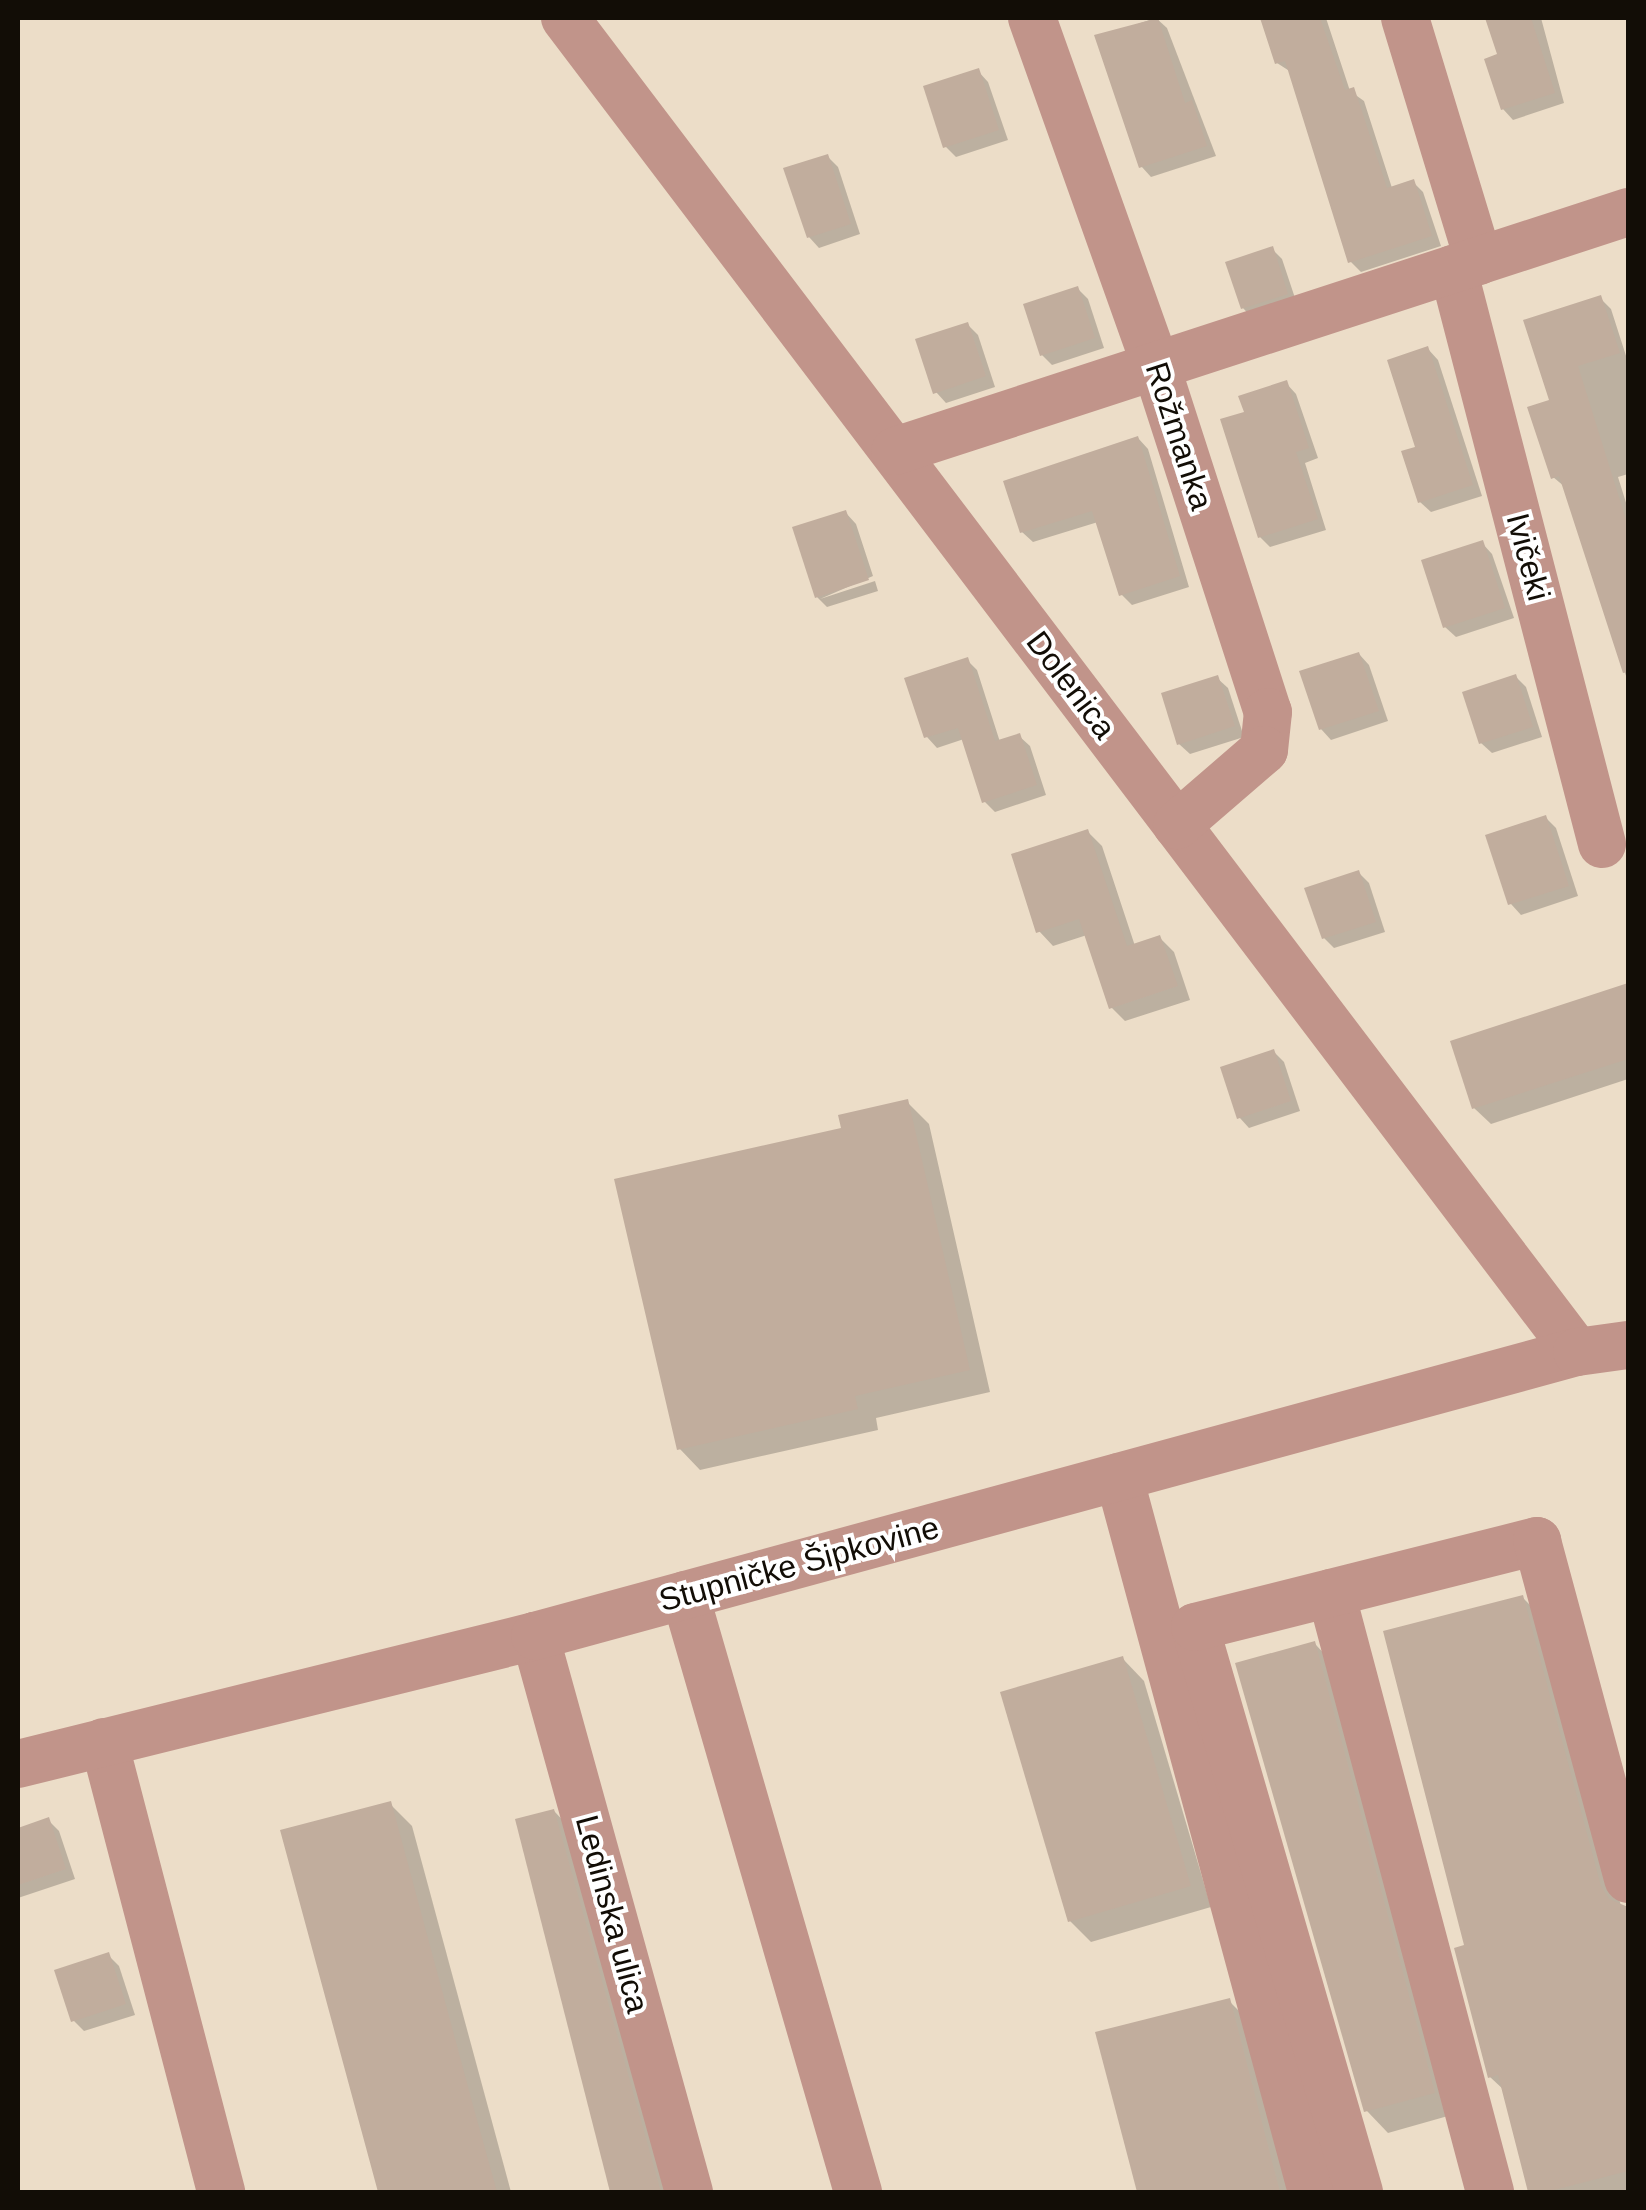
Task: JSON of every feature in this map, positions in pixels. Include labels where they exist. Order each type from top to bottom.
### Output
[{"type":"street","name":"Dolenica","points":[[565,18],[1577,1352]]},
{"type":"street","name":"Rožmanka","points":[[1032,18],[1156,366],[1268,712],[1264,750],[1242,776],[1178,825]]},
{"type":"street","name":"Ivičeki","points":[[1404,18],[1602,844]]},
{"type":"street","points":[[895,452],[1628,212]]},
{"type":"street","name":"Stupničke Šipkovine","points":[[18,1764],[535,1636],[1577,1352],[1628,1344]]},
{"type":"street","points":[[1119,1477],[1312,2192]]},
{"type":"street","points":[[1359,2192],[1196,1628],[1537,1542],[1628,1880]]},
{"type":"street","points":[[1331,1593],[1490,2192]]},
{"type":"street","points":[[686,1595],[858,2192]]},
{"type":"street","name":"Ledinska ulica","points":[[535,1636],[689,2192]]},
{"type":"street","points":[[104,1742],[221,2192]]},
{"type":"building","points":[[1158,18],[1185,103],[1192,100],[1207,146],[1139,168],[1094,35]]},
{"type":"building","points":[[1260,18],[1320,18],[1345,90],[1354,87],[1387,188],[1414,179],[1432,236],[1348,263],[1285,61],[1275,64]]},
{"type":"building","points":[[1485,18],[1531,18],[1555,93],[1501,110],[1484,59],[1497,54]]},
{"type":"building","points":[[979,68],[999,130],[943,148],[923,86]]},
{"type":"building","points":[[828,154],[851,224],[807,238],[783,168]]},
{"type":"building","points":[[1273,246],[1288,294],[1241,309],[1225,262]]},
{"type":"building","points":[[1078,286],[1095,338],[1040,356],[1023,304]]},
{"type":"building","points":[[1601,295],[1620,353],[1578,366],[1628,526],[1628,672],[1623,673],[1559,476],[1551,479],[1527,407],[1549,400],[1523,320]]},
{"type":"building","points":[[968,322],[986,376],[933,394],[915,339]]},
{"type":"building","points":[[1428,346],[1473,485],[1418,503],[1401,451],[1415,447],[1387,360]]},
{"type":"building","points":[[1287,380],[1309,448],[1296,452],[1318,519],[1258,538],[1220,419],[1244,412],[1238,396]]},
{"type":"building","points":[[1138,436],[1180,576],[1119,596],[1092,511],[1020,533],[1003,481]]},
{"type":"building","points":[[846,510],[869,580],[815,598],[792,527]]},
{"type":"building","points":[[1483,540],[1505,608],[1443,628],[1421,560]]},
{"type":"building","points":[[1359,652],[1379,711],[1319,730],[1299,671]]},
{"type":"building","points":[[968,657],[995,741],[1020,733],[1037,785],[982,803],[958,728],[924,738],[904,678]]},
{"type":"building","points":[[1516,674],[1533,727],[1479,744],[1462,692]]},
{"type":"building","points":[[1218,675],[1235,726],[1177,745],[1161,693]]},
{"type":"building","points":[[1546,815],[1569,886],[1508,905],[1485,835]]},
{"type":"building","points":[[1088,829],[1127,946],[1160,935],[1178,986],[1109,1009],[1079,919],[1036,933],[1011,854]]},
{"type":"building","points":[[1359,870],[1376,922],[1322,939],[1304,888]]},
{"type":"building","points":[[1628,983],[1628,1059],[1472,1109],[1450,1041]]},
{"type":"building","points":[[1274,1049],[1291,1101],[1237,1119],[1220,1067]]},
{"type":"building","points":[[908,1099],[970,1370],[855,1396],[858,1409],[677,1450],[614,1179],[841,1128],[838,1115]]},
{"type":"building","points":[[1523,1595],[1601,1886],[1609,1899],[1628,1907],[1628,2171],[1546,2192],[1528,2192],[1498,2075],[1488,2078],[1454,1948],[1464,1945],[1383,1631]]},
{"type":"building","points":[[1315,1641],[1435,2093],[1364,2112],[1235,1663]]},
{"type":"building","points":[[1123,1656],[1191,1886],[1068,1922],[1000,1692]]},
{"type":"building","points":[[391,1801],[497,2192],[378,2192],[280,1830]]},
{"type":"building","points":[[554,1809],[661,2192],[610,2192],[515,1819]]},
{"type":"building","points":[[49,1817],[66,1869],[18,1885],[18,1828]]},
{"type":"building","points":[[109,1952],[126,2004],[71,2022],[54,1970]]},
{"type":"building","points":[[1230,1998],[1280,2192],[1137,2192],[1095,2032]]}]
